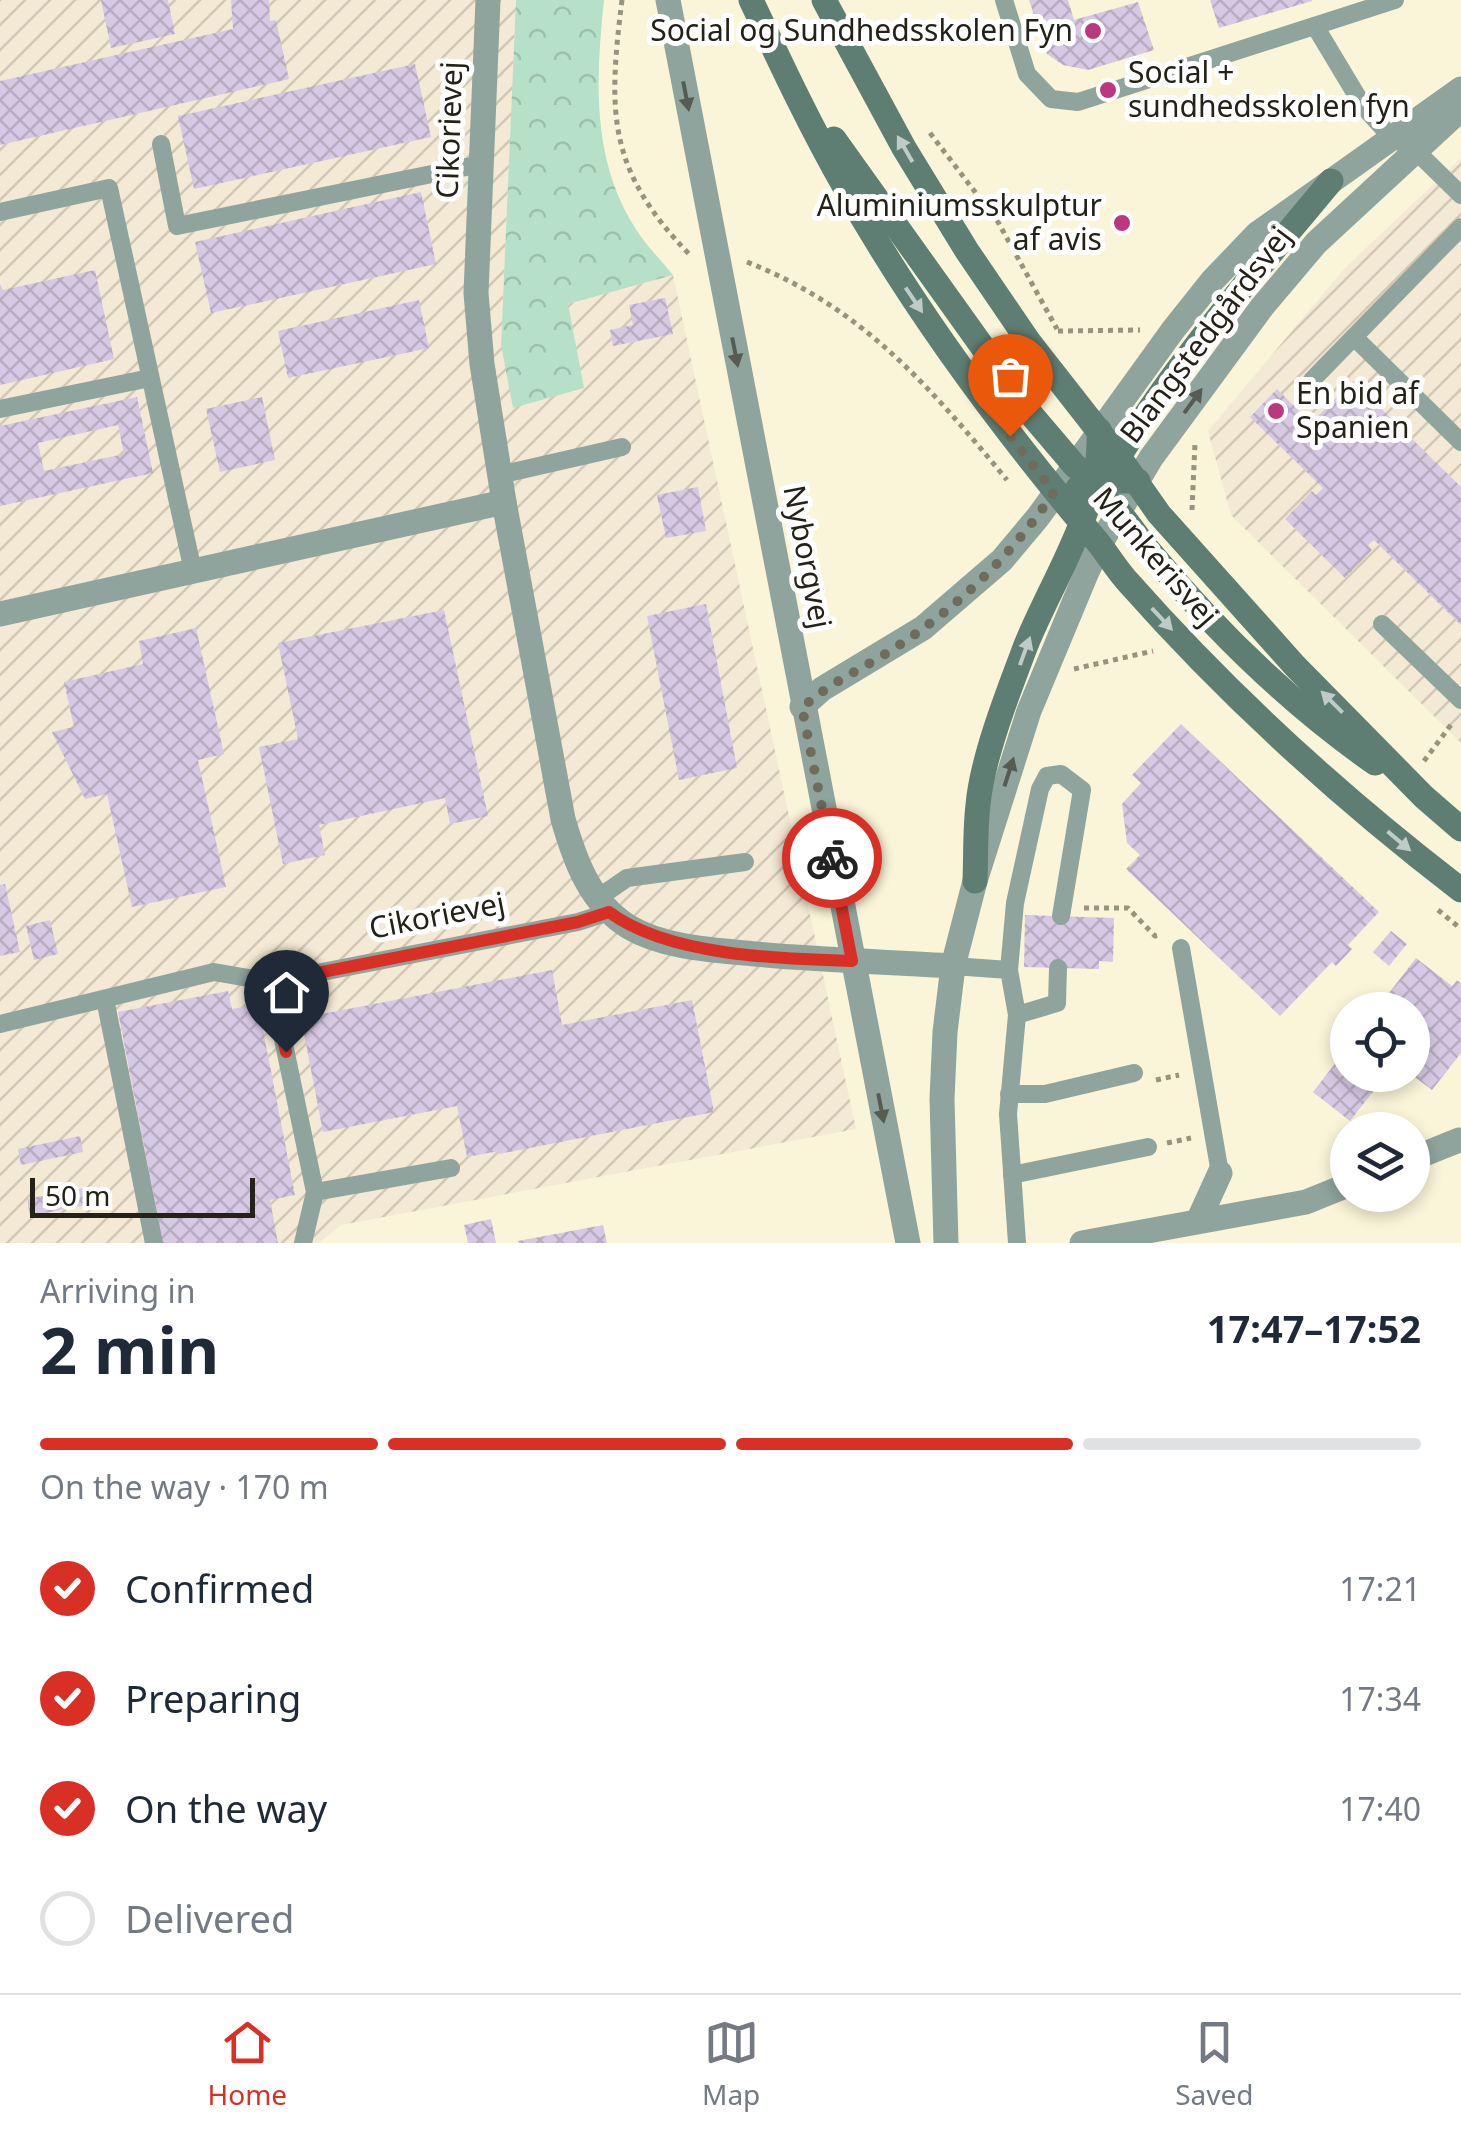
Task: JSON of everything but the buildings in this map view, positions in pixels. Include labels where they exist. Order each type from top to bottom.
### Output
[{"type":"main road","name":"Munkerisvej","points":[[750,0],[845,188],[903,284],[981,398],[1054,492],[1125,579],[1224,684],[1405,847],[1461,890]]},
{"type":"main road","name":"Munkerisvej","points":[[824,0],[904,148],[967,251],[1028,342],[1119,456],[1159,514],[1295,666],[1424,797],[1461,829]]},
{"type":"main road","points":[[781,65],[1004,378],[1192,601],[1325,728],[1424,797]]},
{"type":"main road","points":[[975,882],[978,802],[994,738],[1026,646],[1098,488],[1218,320],[1330,182]]},
{"type":"main road","points":[[1099,430],[1096,517],[1100,544]]},
{"type":"main road","points":[[1054,492],[1138,481]]},
{"type":"street","name":"Cikorievej","points":[[488,0],[476,292],[482,364],[563,819],[574,858],[604,905]]},
{"type":"street","name":"Nyborgvej","points":[[668,0],[908,1243]]},
{"type":"street","name":"Blangstedgårdsvej","points":[[1138,481],[1262,307],[1403,144],[1461,90]]},
{"type":"street","name":"Blangstedgårdsvej","points":[[1099,430],[1212,282],[1257,234],[1330,182],[1461,109]]},
{"type":"street","points":[[802,708],[822,689],[888,652],[953,605],[1002,560],[1054,492]]},
{"type":"street","points":[[0,614],[504,502]]},
{"type":"street","points":[[946,1243],[942,1099],[953,966],[975,882],[1042,677],[1100,544]]},
{"type":"street","points":[[604,905],[630,928],[710,950],[953,966]]},
{"type":"street","points":[[1430,1152],[1459,1140]]},
{"type":"street","points":[[1199,1219],[1220,1173]]},
{"type":"street","points":[[1087,1243],[1306,1202],[1330,1192]]},
{"type":"lane","points":[[1004,0],[1027,74],[1052,99],[1078,102],[1395,0]]},
{"type":"lane","points":[[1315,26],[1360,103],[1461,195]]},
{"type":"lane","points":[[161,144],[177,226],[482,164]]},
{"type":"lane","points":[[0,212],[109,188],[192,571]]},
{"type":"lane","points":[[1312,380],[1461,227]]},
{"type":"lane","points":[[1354,337],[1461,442]]},
{"type":"lane","points":[[0,410],[150,378]]},
{"type":"lane","points":[[499,475],[622,447]]},
{"type":"lane","points":[[1382,624],[1461,700]]},
{"type":"lane","points":[[1017,1243],[1010,1094],[1017,1015],[1009,970],[1015,903],[1040,789],[1047,776],[1061,774],[1082,790],[1061,912]]},
{"type":"lane","points":[[604,905],[627,878],[745,862]]},
{"type":"lane","name":"Cikorievej","points":[[271,982],[578,922],[604,905]]},
{"type":"lane","points":[[1180,948],[1220,1173]]},
{"type":"lane","points":[[953,966],[1009,970]]},
{"type":"lane","points":[[1017,1015],[1058,1003],[1058,968]]},
{"type":"lane","points":[[0,1024],[214,972],[271,982],[315,1192],[303,1243]]},
{"type":"lane","points":[[105,998],[154,1243]]},
{"type":"lane","points":[[1010,1094],[1045,1094],[1134,1073]]},
{"type":"lane","points":[[1012,1175],[1148,1147]]},
{"type":"lane","points":[[315,1192],[451,1168]]},
{"type":"path","points":[[622,0],[614,75],[621,148],[630,178],[658,222],[692,258],[740,259],[781,275],[866,329],[939,398],[1011,484]]},
{"type":"path","points":[[927,129],[998,222],[1058,332],[1141,330],[1131,345]]},
{"type":"path","points":[[1190,406],[1196,437],[1192,510]]},
{"type":"path","points":[[1042,677],[1152,650]]},
{"type":"path","points":[[1422,763],[1461,711]]},
{"type":"path","points":[[1061,912],[1128,908],[1155,936],[1176,934],[1180,948]]},
{"type":"path","points":[[1134,1073],[1140,1083],[1202,1070]]},
{"type":"path","points":[[1148,1147],[1213,1134]]},
{"type":"shaded area","points":[[0,0],[516,0],[501,345],[568,304],[673,275],[856,1129],[341,1225],[319,1243],[0,1243]]},
{"type":"shaded area","points":[[1461,158],[1461,743],[1231,515],[1208,431],[1344,269]]},
{"type":"green space","points":[[516,0],[604,0],[600,116],[610,172],[634,226],[673,275],[568,304],[584,388],[513,408],[501,345]]},
{"type":"way so far","points":[[832,858],[802,708],[822,689],[888,652],[953,605],[1002,560],[1038,517],[1054,492],[1010,436]]},
{"type":"place","name":"Social og Sundhedsskolen Fyn","points":[[1093,31]]},
{"type":"place","name":"Social + sundhedsskolen fyn","points":[[1108,90]]},
{"type":"place","name":"Aluminiumsskulptur af avis","points":[[1122,223]]},
{"type":"place","name":"En bid af Spanien","points":[[1276,411]]},
{"type":"route","points":[[286,1052],[271,982],[578,922],[609,912],[630,928],[710,950],[852,961],[832,858]]}]
